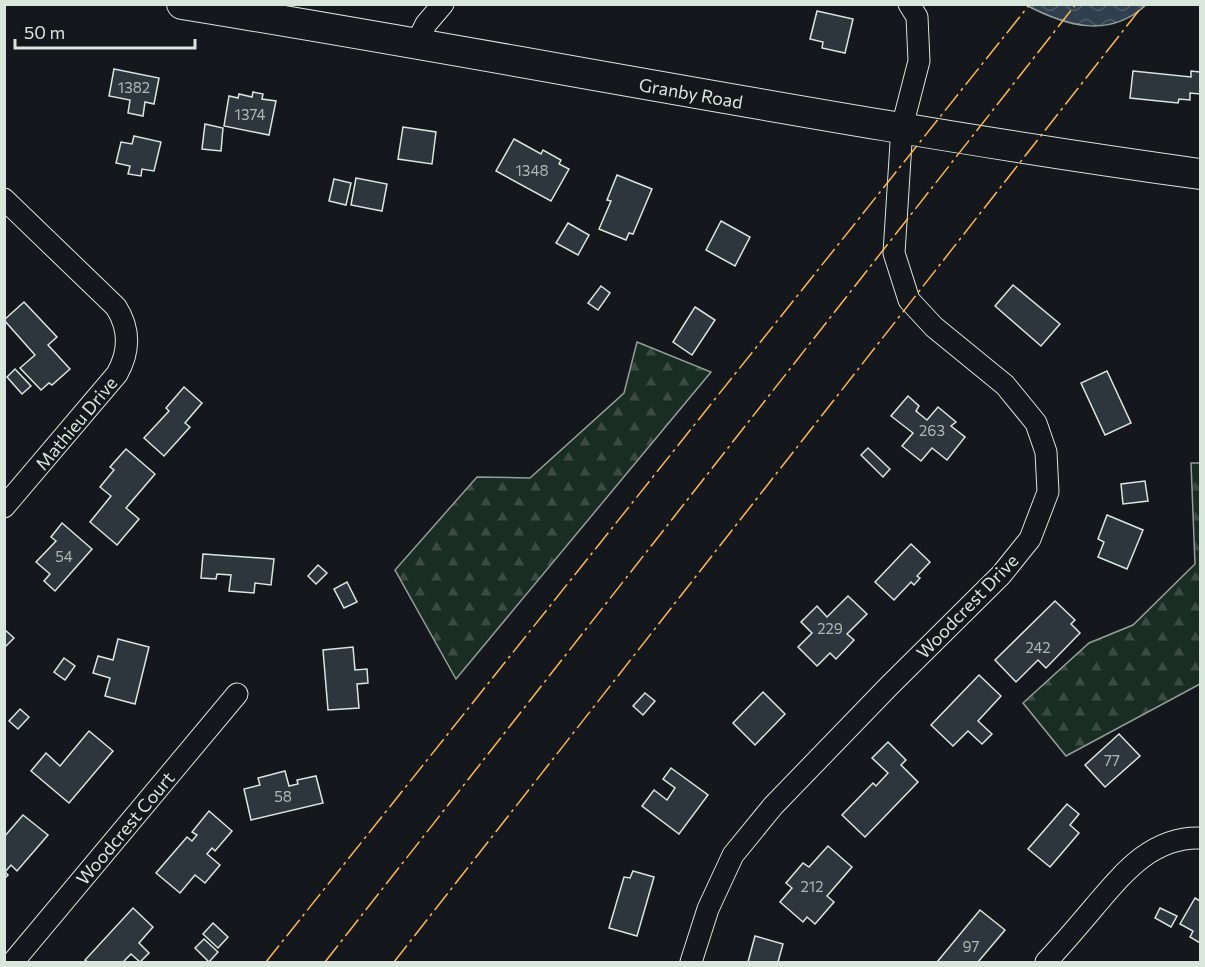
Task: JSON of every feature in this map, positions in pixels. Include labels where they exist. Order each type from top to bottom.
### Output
[{"type":"main road","name":"Granby Road","points":[[182,4],[751,104],[1104,161],[1200,174]]},
{"type":"street","points":[[416,44],[426,24],[443,4]]},
{"type":"street","name":"Woodcrest Drive","points":[[691,963],[708,909],[733,855],[774,806],[889,686],[1001,575],[1030,539],[1048,492],[1046,452],[1036,423],[1005,385],[934,327],[909,300],[894,253],[902,128],[919,62],[917,17],[909,4]]},
{"type":"street","name":"Mathieu Drive","points":[[4,199],[116,307],[124,322],[128,339],[125,357],[117,374],[4,507]]},
{"type":"street","name":"Woodcrest Court","points":[[13,963],[237,694]]},
{"type":"street","points":[[1046,963],[1137,860],[1155,848],[1176,840],[1200,838]]},
{"type":"green space","points":[[637,342],[711,372],[456,679],[395,570],[477,477],[530,478],[624,393]]},
{"type":"green space","points":[[1191,463],[1200,463],[1200,684],[1066,756],[1023,703],[1089,643],[1133,625],[1195,564]]},
{"type":"water","points":[[1026,5],[1146,5],[1132,16],[1117,22],[1087,26],[1056,19]]},
{"type":"building","points":[[817,11],[853,19],[845,53],[822,48],[823,42],[810,39]]},
{"type":"building","points":[[114,69],[159,78],[154,104],[145,102],[143,116],[128,113],[130,100],[109,96]]},
{"type":"building","points":[[1133,71],[1191,77],[1191,71],[1200,72],[1200,94],[1190,93],[1190,100],[1179,99],[1178,103],[1130,98]]},
{"type":"building","points":[[253,92],[263,94],[262,99],[276,101],[269,135],[224,126],[229,96],[238,98],[239,94],[252,97]]},
{"type":"building","points":[[205,124],[223,128],[221,151],[202,149]]},
{"type":"building","points":[[403,127],[436,132],[432,164],[398,159]]},
{"type":"building","points":[[134,136],[161,142],[154,171],[142,169],[141,176],[128,174],[130,166],[116,163],[121,142],[132,144]]},
{"type":"building","points":[[514,139],[541,154],[543,150],[561,160],[559,164],[569,169],[551,201],[496,171]]},
{"type":"building","points":[[617,175],[652,189],[633,234],[629,233],[626,240],[599,229],[611,201],[607,200]]},
{"type":"building","points":[[356,178],[387,184],[382,211],[351,205]]},
{"type":"building","points":[[334,179],[351,183],[346,205],[329,201]]},
{"type":"building","points":[[721,221],[750,237],[735,266],[706,250]]},
{"type":"building","points":[[568,223],[589,235],[578,255],[556,243]]},
{"type":"building","points":[[1013,285],[1060,324],[1041,346],[995,306]]},
{"type":"building","points":[[601,286],[610,293],[598,310],[588,303]]},
{"type":"building","points":[[24,302],[57,337],[48,345],[70,369],[52,385],[49,383],[41,390],[20,368],[35,355],[4,320]]},
{"type":"building","points":[[695,307],[715,320],[692,355],[673,342]]},
{"type":"building","points":[[15,369],[31,386],[22,394],[7,377]]},
{"type":"building","points":[[1107,371],[1131,423],[1105,435],[1081,383]]},
{"type":"building","points":[[184,387],[202,403],[185,423],[190,427],[164,456],[144,438],[169,411],[166,408]]},
{"type":"building","points":[[908,396],[919,406],[916,411],[927,420],[938,407],[956,422],[951,426],[965,437],[947,460],[932,448],[921,461],[902,446],[913,433],[891,416]]},
{"type":"building","points":[[868,448],[890,469],[883,477],[861,455]]},
{"type":"building","points":[[126,449],[155,474],[126,508],[139,519],[117,545],[90,522],[111,496],[100,487],[114,470],[110,467]]},
{"type":"building","points":[[1145,481],[1148,501],[1123,504],[1121,484]]},
{"type":"building","points":[[1107,515],[1143,530],[1127,569],[1098,557],[1104,542],[1098,539]]},
{"type":"building","points":[[62,523],[92,549],[55,591],[44,581],[50,574],[36,562],[56,541],[51,537]]},
{"type":"building","points":[[911,544],[930,562],[917,576],[920,578],[914,585],[911,582],[894,600],[875,582]]},
{"type":"building","points":[[203,554],[274,559],[271,585],[255,583],[254,593],[229,591],[231,575],[217,574],[216,579],[201,578]]},
{"type":"building","points":[[318,565],[327,573],[316,584],[308,576]]},
{"type":"building","points":[[347,582],[357,602],[344,608],[334,589]]},
{"type":"building","points":[[848,596],[867,614],[847,634],[854,640],[836,659],[830,653],[817,666],[798,647],[812,633],[801,622],[817,606],[827,617]]},
{"type":"building","points":[[1055,601],[1075,620],[1071,624],[1080,633],[1046,668],[1038,660],[1016,682],[995,660]]},
{"type":"building","points":[[4,629],[14,638],[4,648]]},
{"type":"building","points":[[118,639],[149,647],[135,704],[105,696],[110,678],[93,673],[98,656],[113,660]]},
{"type":"building","points":[[353,647],[355,670],[367,669],[368,683],[357,684],[359,708],[328,710],[323,650]]},
{"type":"building","points":[[64,658],[75,666],[65,680],[54,672]]},
{"type":"building","points":[[979,675],[1001,696],[978,721],[992,734],[982,744],[968,731],[953,746],[931,725]]},
{"type":"building","points":[[763,692],[785,714],[755,745],[733,723]]},
{"type":"building","points":[[645,693],[655,701],[643,715],[633,706]]},
{"type":"building","points":[[20,709],[29,717],[18,729],[9,721]]},
{"type":"building","points":[[89,731],[113,751],[69,803],[31,771],[46,753],[60,766]]},
{"type":"building","points":[[1119,734],[1140,756],[1105,787],[1085,765]]},
{"type":"building","points":[[888,742],[906,760],[901,765],[918,782],[865,837],[842,815],[873,783],[876,786],[888,773],[872,758]]},
{"type":"building","points":[[671,768],[708,795],[679,834],[642,806],[654,790],[667,800],[675,788],[663,779]]},
{"type":"building","points":[[285,771],[289,786],[298,784],[297,780],[316,776],[323,803],[251,820],[244,789],[260,785],[258,778]]},
{"type":"building","points":[[1067,804],[1079,814],[1070,825],[1079,833],[1050,867],[1028,849]]},
{"type":"building","points":[[209,811],[232,831],[215,851],[212,848],[207,854],[220,865],[205,883],[195,875],[180,893],[156,873],[187,837],[192,841],[197,835],[192,832]]},
{"type":"building","points":[[23,815],[48,835],[17,871],[11,865],[5,872],[8,875],[4,879],[4,837]]},
{"type":"building","points":[[828,846],[852,867],[827,896],[834,902],[815,924],[807,917],[803,922],[780,902],[792,888],[786,883],[803,863],[809,867]]},
{"type":"building","points":[[633,871],[654,877],[637,936],[609,928],[624,877],[630,878]]},
{"type":"building","points":[[1195,898],[1200,901],[1200,943],[1190,937],[1193,931],[1180,924]]},
{"type":"building","points":[[133,908],[153,927],[139,943],[149,953],[140,962],[131,954],[123,962],[88,962],[85,960]]},
{"type":"building","points":[[1160,908],[1177,916],[1171,927],[1155,918]]},
{"type":"building","points":[[980,910],[1005,930],[978,962],[937,962]]},
{"type":"building","points":[[213,923],[228,937],[218,948],[203,934]]},
{"type":"building","points":[[755,936],[783,944],[778,962],[748,962]]},
{"type":"building","points":[[204,939],[218,952],[209,962],[195,948]]},
{"type":"power","points":[[266,962],[1030,4]]},
{"type":"power","points":[[325,962],[1076,4]]},
{"type":"power","points":[[394,962],[1144,4]]}]
